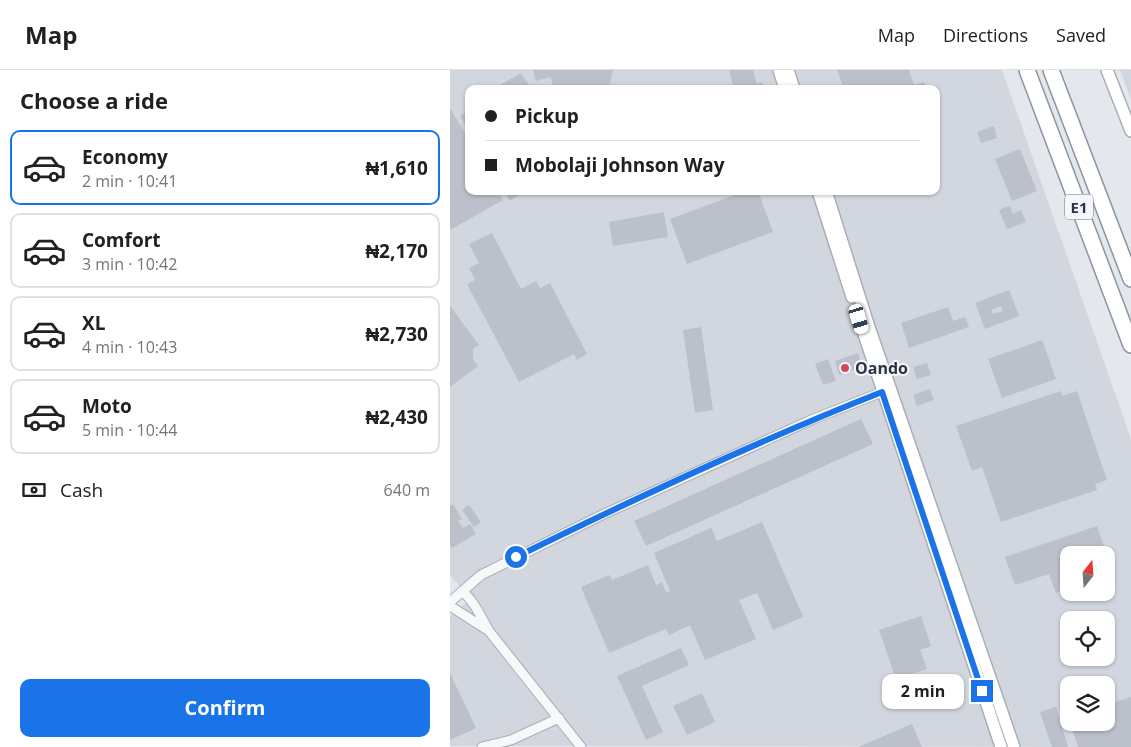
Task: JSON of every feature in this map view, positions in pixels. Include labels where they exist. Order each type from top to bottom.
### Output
[{"type":"highway","name":"E1","points":[[1027,70],[1131,345]]},
{"type":"highway","name":"E1","points":[[1051,70],[1131,278]]},
{"type":"street","points":[[779,70],[784,85]]},
{"type":"street","points":[[788,70],[793,85]]},
{"type":"street","points":[[1107,70],[1131,131]]},
{"type":"street","points":[[819,195],[882,392],[1001,747]]},
{"type":"street","points":[[827,195],[868,324],[1014,747]]},
{"type":"street","points":[[450,602],[481,574],[614,509],[810,420],[882,392]]},
{"type":"street","points":[[462,591],[471,599],[476,611],[489,631],[581,747]]},
{"type":"street","points":[[450,606],[489,631]]},
{"type":"street","points":[[482,747],[511,740],[559,718]]},
{"type":"shaded area","points":[[450,70],[1002,70],[1131,439],[1131,747],[450,746],[450,616],[471,599],[450,575]]},
{"type":"shaded area","points":[[1120,70],[1131,70],[1131,100]]},
{"type":"building","points":[[533,70],[613,70],[610,85],[552,85],[551,77],[536,81]]},
{"type":"building","points":[[729,70],[753,70],[757,84],[762,82],[763,85],[733,85]]},
{"type":"building","points":[[837,70],[909,70],[914,85],[843,85]]},
{"type":"building","points":[[521,73],[529,85],[500,85]]},
{"type":"building","points":[[924,82],[925,85],[914,85]]},
{"type":"building","points":[[450,108],[465,133],[465,195],[500,195],[503,200],[450,230]]},
{"type":"building","points":[[465,113],[465,124],[460,116]]},
{"type":"building","points":[[994,126],[997,138],[981,143],[977,132]]},
{"type":"building","points":[[1020,149],[1037,191],[1012,201],[995,159]]},
{"type":"building","points":[[506,195],[519,195],[510,201]]},
{"type":"building","points":[[735,195],[759,195],[773,232],[687,264],[670,219]]},
{"type":"building","points":[[1010,206],[1013,214],[1021,210],[1026,222],[1007,229],[999,210]]},
{"type":"building","points":[[664,212],[668,237],[613,246],[609,222]]},
{"type":"building","points":[[492,233],[521,289],[536,281],[540,288],[550,283],[587,354],[577,360],[574,354],[519,382],[467,284],[475,280],[469,268],[479,263],[469,244]]},
{"type":"building","points":[[1009,290],[1019,316],[985,329],[975,303]],"holes":[[[1001,306],[1003,311],[993,314],[991,310]]]},
{"type":"building","points":[[450,306],[479,345],[473,349],[473,359],[478,366],[450,387]]},
{"type":"building","points":[[948,307],[953,321],[965,317],[969,327],[909,348],[901,323]]},
{"type":"building","points":[[701,327],[713,410],[695,413],[683,330]]},
{"type":"building","points":[[1042,340],[1056,379],[1002,398],[988,359]]},
{"type":"building","points":[[858,353],[862,367],[839,375],[835,361]]},
{"type":"building","points":[[828,359],[836,381],[823,385],[815,364]]},
{"type":"building","points":[[927,363],[931,375],[917,379],[913,367]]},
{"type":"building","points":[[930,389],[934,400],[917,406],[913,395]]},
{"type":"building","points":[[1061,391],[1062,396],[1077,391],[1107,480],[1095,484],[1097,490],[1001,522],[982,467],[972,471],[956,426]]},
{"type":"building","points":[[861,419],[873,444],[646,546],[634,521]]},
{"type":"building","points":[[453,504],[462,519],[458,521],[463,528],[470,524],[476,534],[452,548],[450,545],[450,506]]},
{"type":"building","points":[[469,505],[481,522],[474,527],[462,510]]},
{"type":"building","points":[[762,522],[803,617],[773,630],[757,593],[739,600],[756,639],[705,660],[690,625],[669,635],[666,629],[609,653],[581,587],[610,575],[612,580],[648,565],[656,585],[662,582],[666,593],[670,591],[654,553],[711,528],[717,541]]},
{"type":"building","points":[[1097,526],[1104,546],[1060,546],[1060,592],[1056,593],[1049,574],[1015,585],[1005,557]]},
{"type":"building","points":[[921,616],[931,646],[920,650],[927,669],[896,679],[879,630]]},
{"type":"building","points":[[681,648],[689,665],[642,686],[663,732],[646,740],[617,676]]},
{"type":"building","points":[[450,673],[476,728],[450,740]]},
{"type":"building","points":[[929,674],[933,686],[898,698],[894,686]]},
{"type":"building","points":[[702,693],[715,722],[687,735],[673,706]]},
{"type":"building","points":[[1131,697],[1131,747],[1078,747],[1073,731],[1115,731],[1115,702]]},
{"type":"building","points":[[1056,707],[1060,720],[1060,731],[1063,731],[1068,747],[1052,747],[1040,712]]},
{"type":"building","points":[[912,724],[922,747],[858,747]]},
{"type":"place","name":"Oando","points":[[845,368]]},
{"type":"route","points":[[516,557],[733,454],[810,420],[882,392],[982,691]]}]
